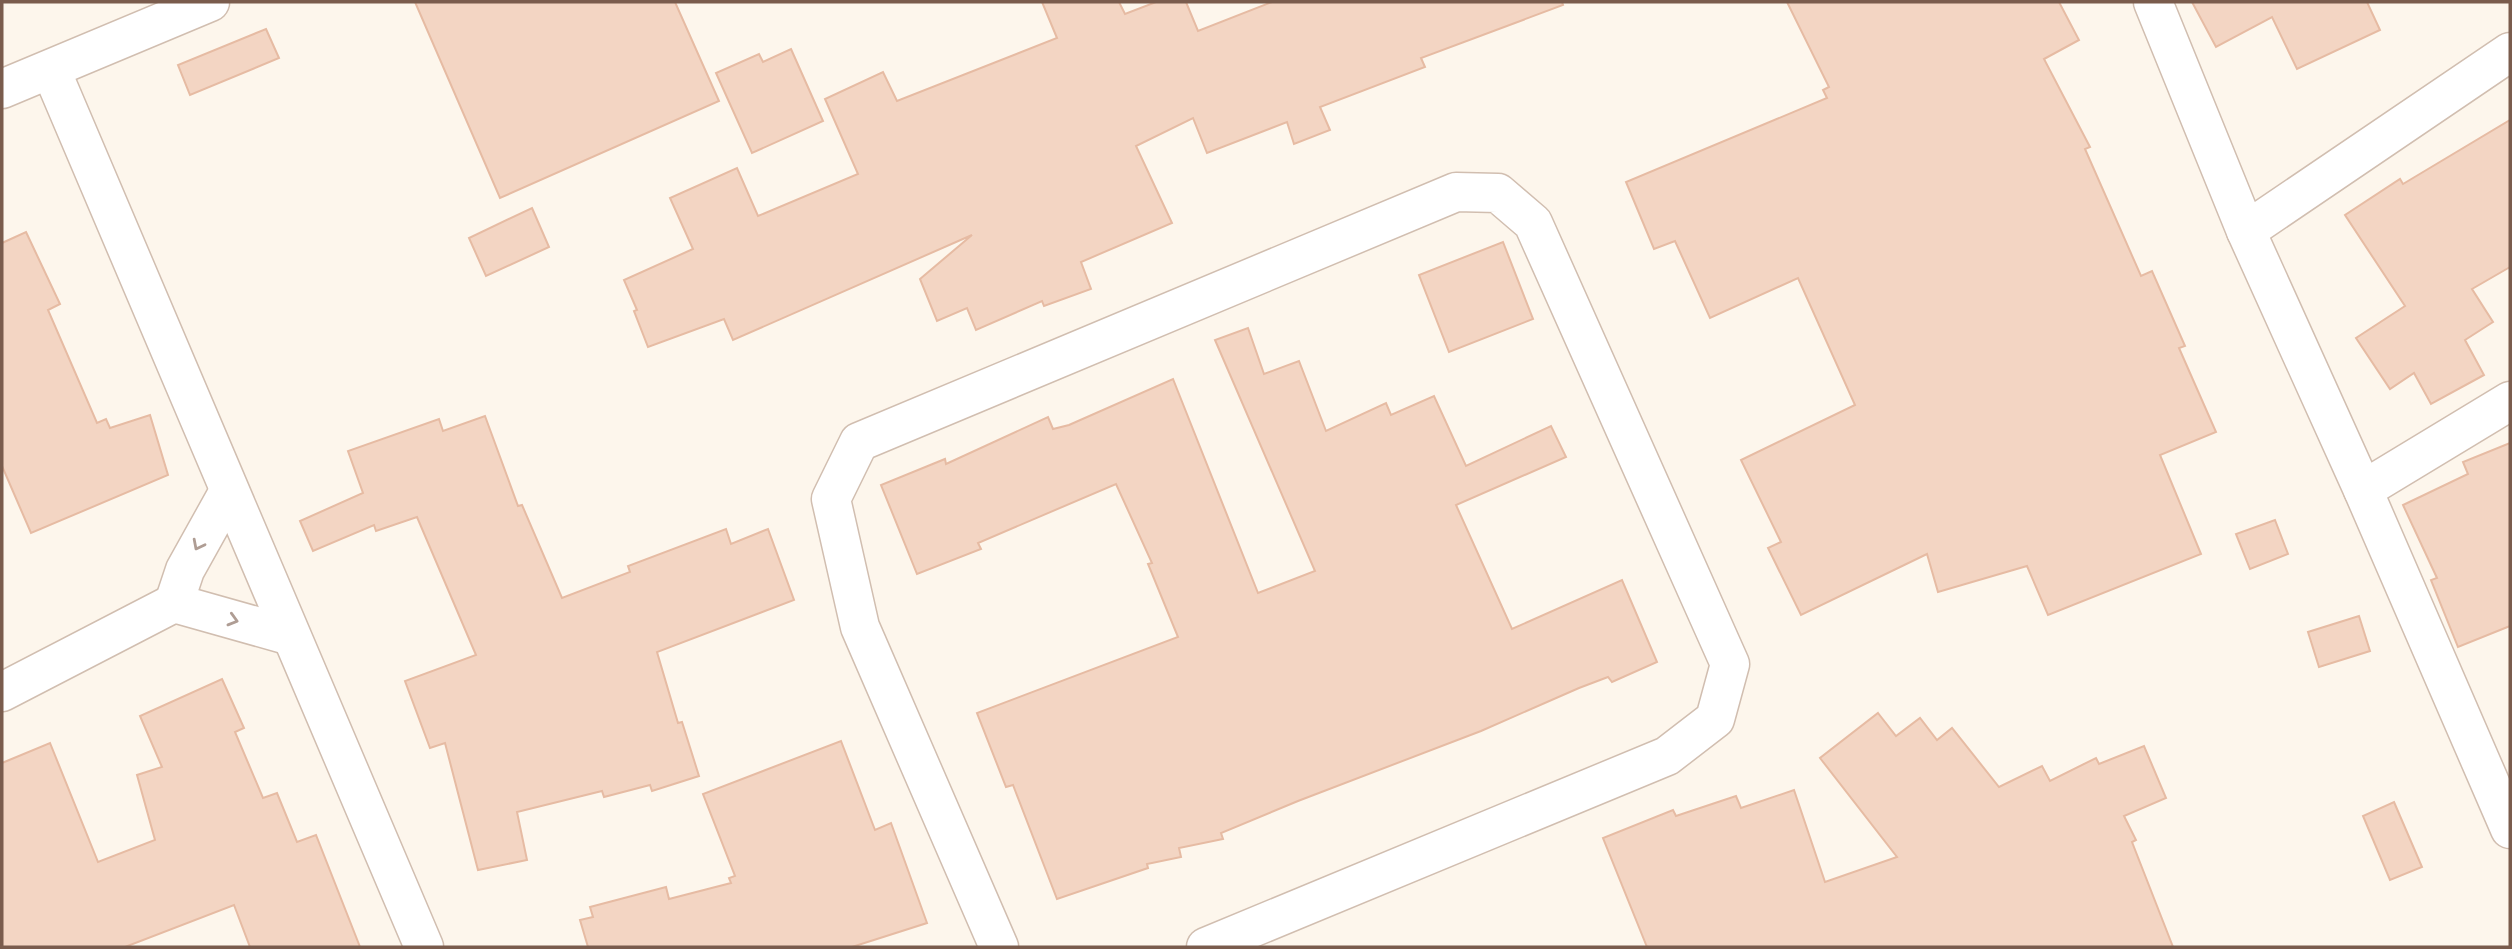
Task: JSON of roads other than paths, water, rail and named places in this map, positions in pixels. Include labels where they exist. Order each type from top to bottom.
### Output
[{"type":"street","points":[[2,89],[210,2]]},
{"type":"street","points":[[2153,2],[2246,231],[2363,490],[2510,828]]},
{"type":"street","points":[[2246,231],[2510,52]]},
{"type":"street","points":[[51,70],[424,947]]},
{"type":"street","points":[[999,947],[860,626],[831,499],[859,442],[1456,192],[1499,193],[1534,223],[1730,664],[1715,719],[1667,756],[1206,947]]},
{"type":"street","points":[[2363,490],[2510,401]]},
{"type":"street","points":[[174,603],[185,570],[229,491]]},
{"type":"street","points":[[2,692],[174,603],[291,636]]}]
